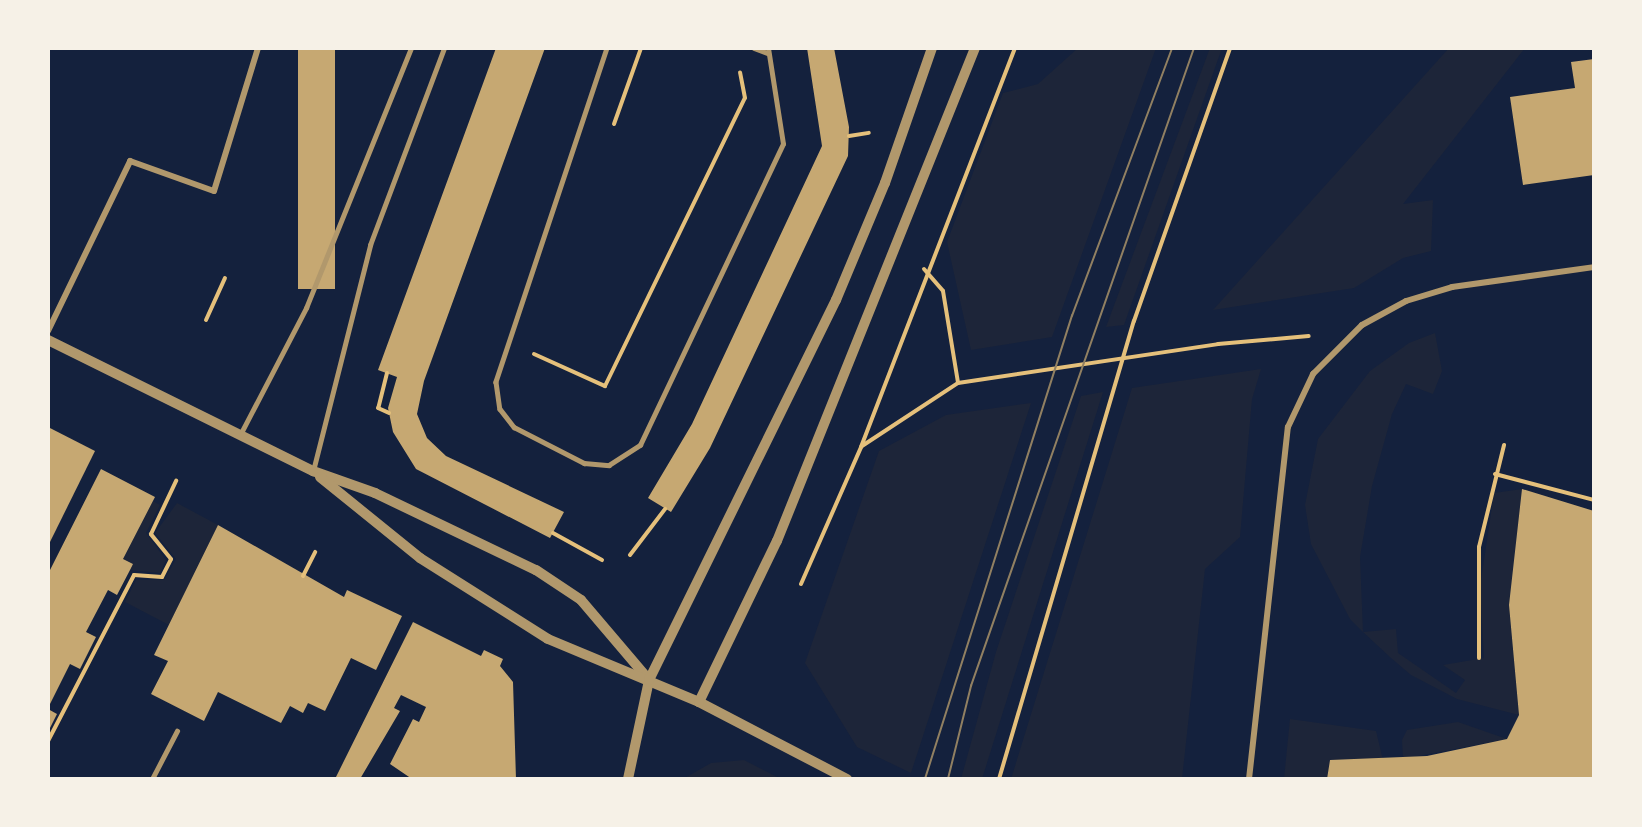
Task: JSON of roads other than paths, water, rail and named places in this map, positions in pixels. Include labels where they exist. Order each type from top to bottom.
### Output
[{"type":"street","points":[[48,331],[130,161],[214,191],[258,48]]},
{"type":"street","points":[[628,779],[649,680],[836,300],[932,48]]},
{"type":"street","points":[[699,702],[777,542],[975,48]]},
{"type":"street","points":[[1249,779],[1288,427],[1313,374],[1362,325],[1406,301],[1473,284],[1594,267]]},
{"type":"street","points":[[48,340],[313,471],[375,493],[536,570],[581,600],[649,680]]},
{"type":"street","points":[[313,471],[420,558],[548,639],[699,702],[844,778]]},
{"type":"lane","points":[[240,436],[306,308],[411,48]]},
{"type":"lane","points":[[313,471],[370,245],[444,48]]},
{"type":"lane","points":[[607,48],[496,382],[500,410],[514,427],[584,463],[609,465],[640,445],[783,144],[768,51],[754,48]]},
{"type":"lane","points":[[152,779],[177,730]]},
{"type":"tram line","points":[[925,779],[1072,316],[1172,48]]},
{"type":"tram line","points":[[948,779],[971,686],[1194,48]]}]
